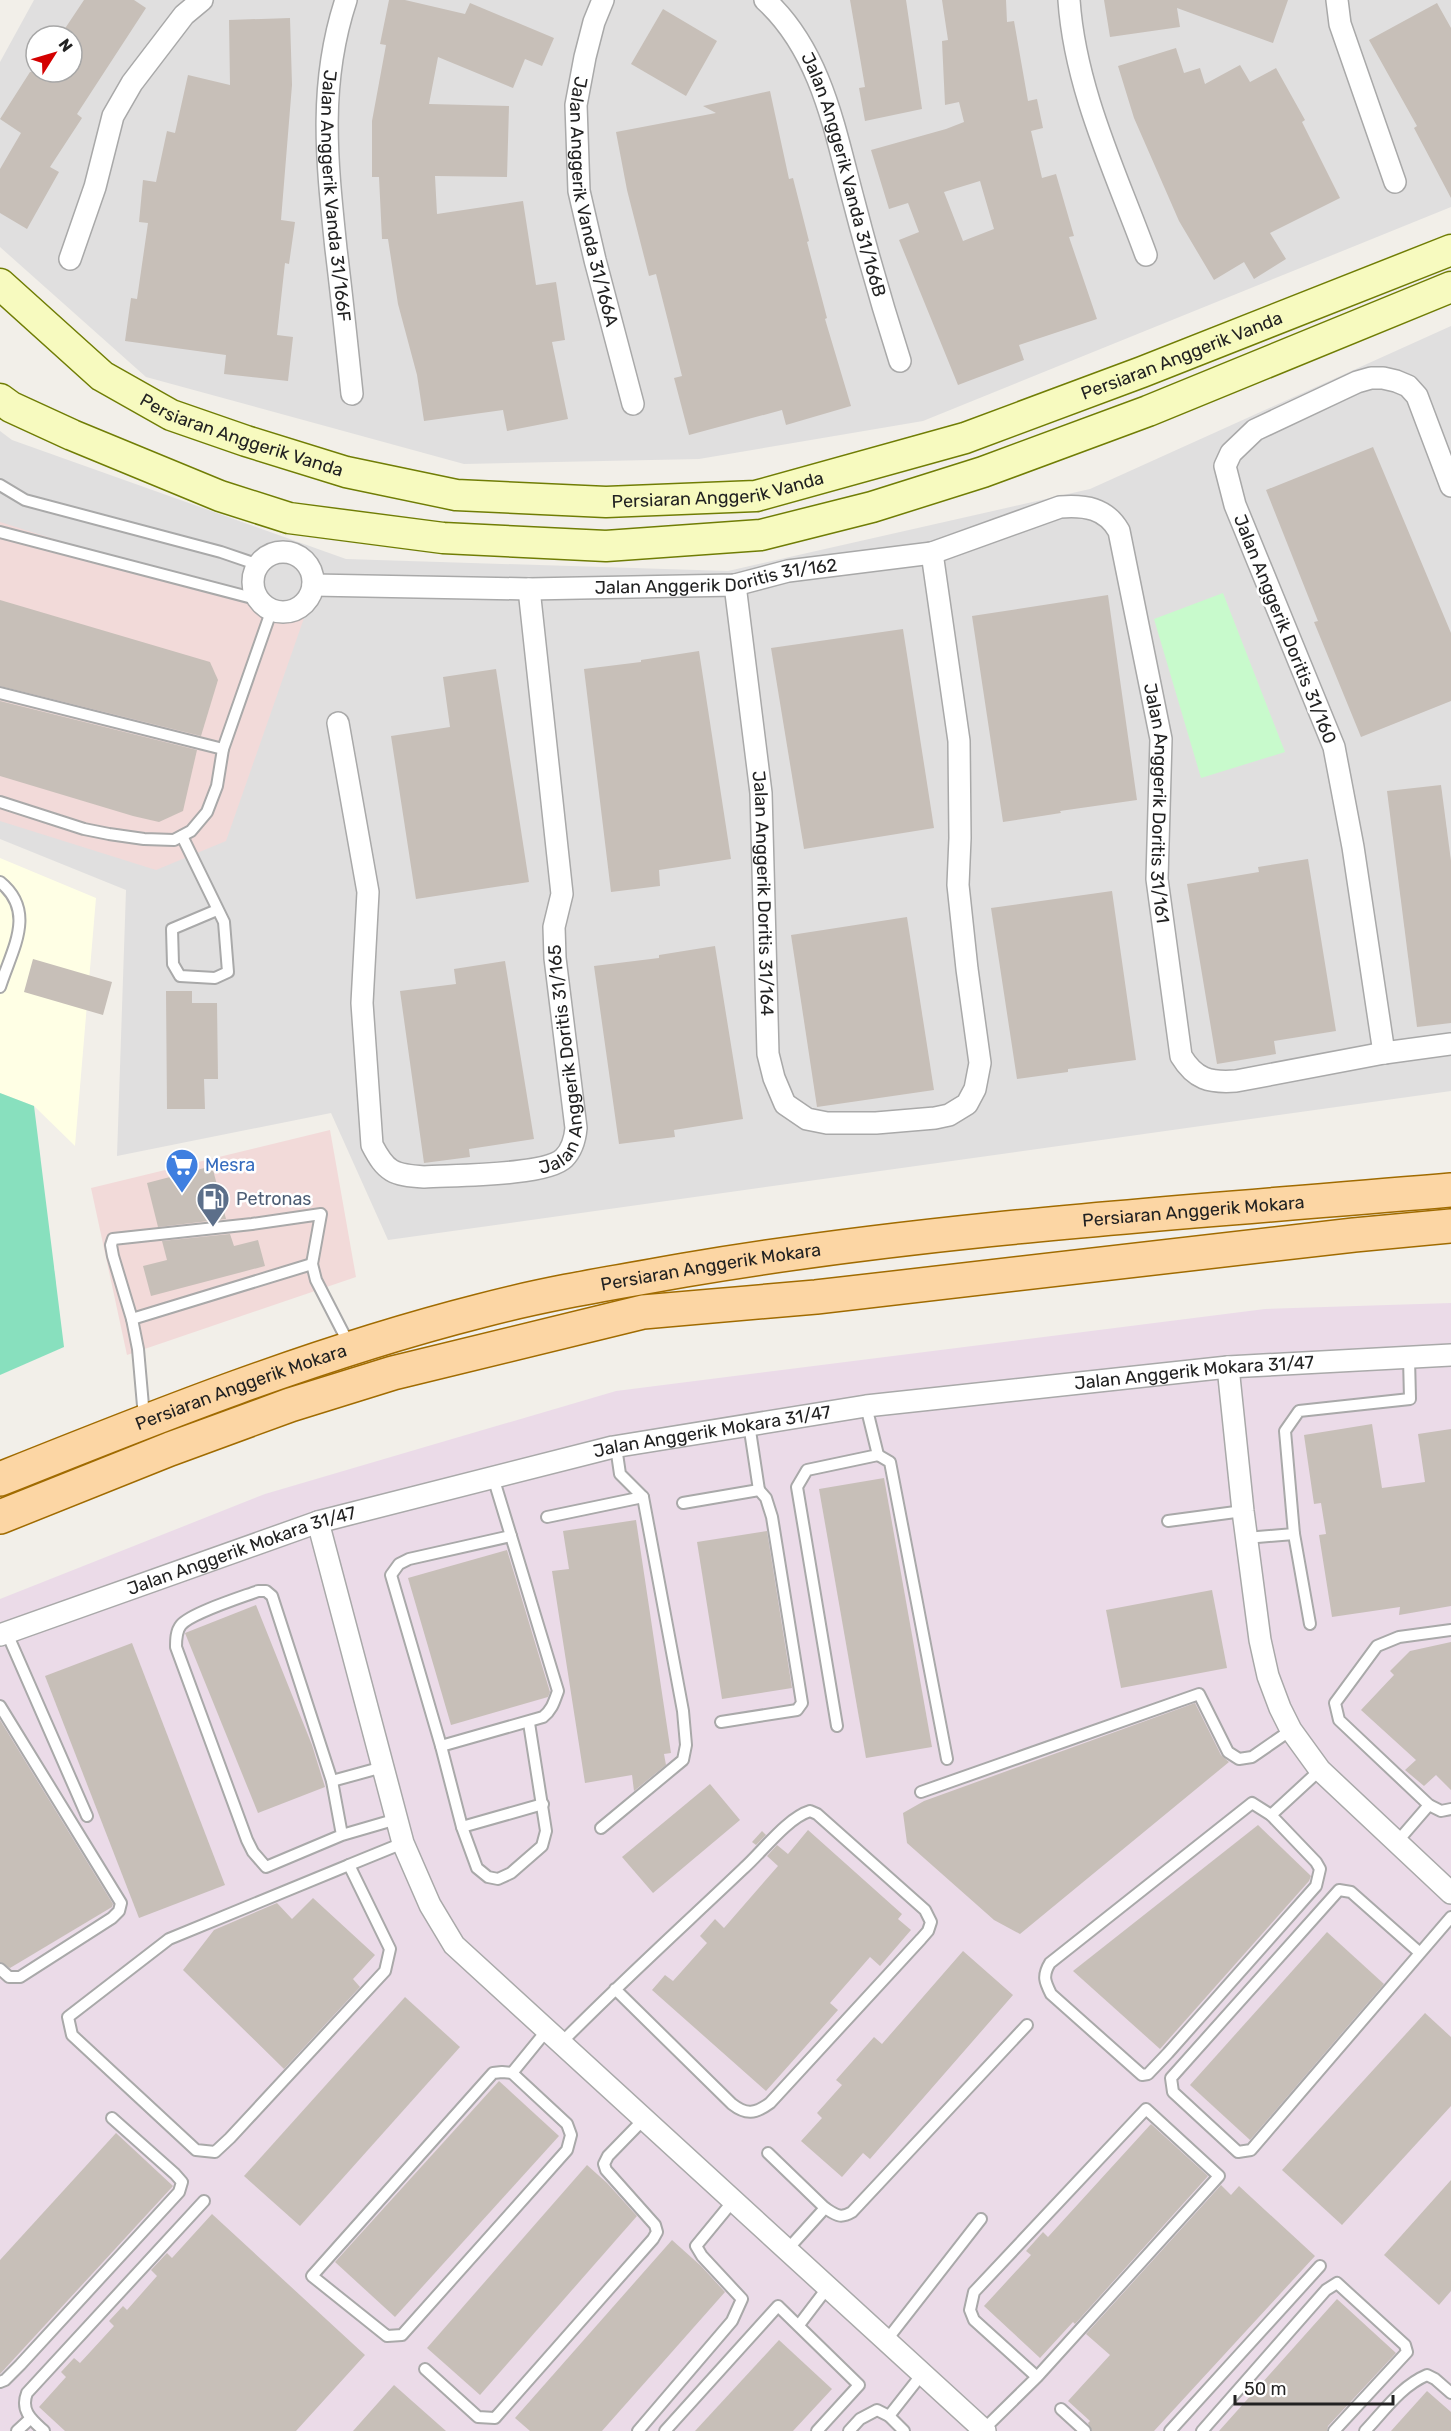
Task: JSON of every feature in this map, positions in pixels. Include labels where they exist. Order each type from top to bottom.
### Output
[{"type":"main road","name":"Persiaran Anggerik Mokara","points":[[0,1479],[145,1421],[351,1347],[483,1310],[633,1279],[798,1251],[951,1233],[1451,1190]]},
{"type":"main road","name":"Persiaran Anggerik Mokara","points":[[0,1516],[290,1405],[393,1373],[643,1312],[816,1297],[1354,1235],[1451,1226]]},
{"type":"street","points":[[70,259],[95,187],[113,116],[132,83],[184,15],[202,0]]},
{"type":"street","name":"Jalan Anggerik Vanda 31/166F","points":[[346,0],[328,74],[326,136],[328,179],[352,394]]},
{"type":"street","name":"Jalan Anggerik Vanda 31/166A","points":[[603,0],[594,22],[576,105],[579,191],[633,404]]},
{"type":"street","name":"Jalan Anggerik Vanda 31/166B","points":[[765,0],[795,35],[817,74],[832,119],[883,309],[900,361]]},
{"type":"street","points":[[1070,0],[1080,66],[1092,110],[1146,255]]},
{"type":"street","points":[[1337,0],[1340,24],[1395,182]]},
{"type":"street","name":"Persiaran Anggerik Vanda","points":[[0,284],[102,376],[182,418],[246,441],[346,472],[456,495],[606,502],[756,496],[965,438],[1142,372],[1451,250]]},
{"type":"street","name":"Persiaran Anggerik Vanda","points":[[0,399],[11,407],[72,435],[220,495],[301,520],[443,538],[606,546],[761,535],[872,507],[983,472],[1148,411],[1451,286]]},
{"type":"street","name":"Jalan Anggerik Doritis 31/160","points":[[1384,1053],[1353,847],[1334,747],[1234,505],[1226,466],[1232,453],[1255,430],[1357,382],[1383,378],[1408,386],[1417,396],[1451,486]]},
{"type":"street","name":"Jalan Anggerik Doritis 31/162","points":[[313,585],[529,590],[735,585],[788,571],[932,553],[1060,507],[1093,508],[1107,516]]},
{"type":"street","name":"Jalan Anggerik Doritis 31/161","points":[[1107,516],[1119,531],[1122,543],[1161,739],[1157,879],[1181,1056],[1195,1074],[1212,1081],[1236,1081],[1384,1053]]},
{"type":"street","points":[[291,554],[301,520]]},
{"type":"street","name":"Jalan Anggerik Doritis 31/164","points":[[735,585],[761,793],[768,1054],[774,1078],[785,1104],[807,1119],[827,1123],[876,1123],[935,1118],[949,1115],[967,1104],[975,1089],[980,1063],[966,969],[958,885],[959,741],[932,553]]},
{"type":"street","points":[[272,554],[291,554],[310,568],[313,585],[311,593],[302,605],[287,611],[266,604],[254,586],[255,572],[259,565],[272,554]]},
{"type":"street","name":"Jalan Anggerik Doritis 31/165","points":[[338,723],[368,892],[362,1003],[372,1145],[382,1165],[394,1173],[406,1176],[424,1177],[528,1170],[549,1166],[564,1158],[574,1141],[576,1128],[555,958],[554,927],[562,894],[529,590]]},
{"type":"street","points":[[1384,1053],[1451,1044]]},
{"type":"street","name":"Jalan Anggerik Mokara 31/47","points":[[3,1633],[318,1522],[616,1447],[866,1406],[1228,1367],[1451,1355]]},
{"type":"street","points":[[1228,1367],[1246,1538],[1260,1640],[1268,1676],[1291,1730],[1320,1770],[1451,1893]]},
{"type":"street","points":[[318,1522],[403,1843],[430,1905],[454,1945],[984,2431]]},
{"type":"lane","points":[[0,485],[25,500],[221,552],[259,565]]},
{"type":"lane","points":[[0,546],[3,533],[266,604],[223,749],[218,786],[207,812],[191,831],[174,840],[144,839],[84,830],[0,802]]},
{"type":"lane","points":[[0,693],[223,749]]},
{"type":"lane","points":[[182,836],[224,922],[228,972],[215,978],[180,976],[173,964],[172,929],[217,910]]},
{"type":"lane","points":[[0,882],[13,893],[20,908],[20,923],[0,987]]},
{"type":"lane","points":[[145,1421],[138,1349],[111,1245],[113,1239],[321,1214],[312,1264],[316,1280],[351,1347]]},
{"type":"lane","points":[[132,1319],[312,1264]]},
{"type":"lane","points":[[1310,1624],[1294,1534],[1285,1431],[1299,1411],[1410,1400],[1409,1358]]},
{"type":"lane","points":[[866,1406],[878,1455]]},
{"type":"lane","points":[[721,1722],[797,1710],[802,1703],[772,1517],[766,1498],[759,1490],[749,1424]]},
{"type":"lane","points":[[601,1828],[683,1760],[686,1745],[683,1711],[643,1497],[620,1474],[616,1447]]},
{"type":"lane","points":[[837,1726],[797,1487],[807,1470],[878,1455],[890,1462],[947,1758]]},
{"type":"lane","points":[[441,1746],[529,1723],[543,1717],[551,1712],[558,1691],[493,1477]]},
{"type":"lane","points":[[683,1503],[759,1490]]},
{"type":"lane","points":[[547,1516],[643,1497]]},
{"type":"lane","points":[[1168,1521],[1243,1511]]},
{"type":"lane","points":[[1246,1538],[1294,1534]]},
{"type":"lane","points":[[512,1536],[409,1559],[399,1564],[391,1575],[462,1827],[477,1868],[488,1877],[498,1879],[511,1873],[542,1846],[546,1831],[529,1723]]},
{"type":"lane","points":[[342,1835],[332,1781],[272,1596],[266,1591],[258,1591],[192,1617],[181,1625],[176,1635],[176,1647],[253,1852],[266,1868],[342,1835],[397,1819]]},
{"type":"lane","points":[[1451,1630],[1399,1637],[1377,1646],[1335,1703],[1339,1720],[1429,1805],[1440,1811],[1451,1809]]},
{"type":"lane","points":[[3,1633],[87,1816]]},
{"type":"lane","points":[[921,1792],[1199,1694],[1228,1752],[1239,1759],[1252,1756],[1291,1730]]},
{"type":"lane","points":[[0,1706],[121,1903],[119,1911],[112,1918],[20,1977],[9,1977],[0,1970]]},
{"type":"lane","points":[[332,1781],[383,1767]]},
{"type":"lane","points":[[1271,1815],[1320,1770]]},
{"type":"lane","points":[[1252,1803],[1271,1815],[1316,1862],[1320,1869],[1316,1886],[1168,2054],[1148,2074],[1142,2075],[1051,1994],[1044,1980],[1045,1971],[1055,1959],[1252,1803]]},
{"type":"lane","points":[[462,1827],[543,1804]]},
{"type":"lane","points":[[1397,1842],[1429,1805]]},
{"type":"lane","points":[[512,2073],[567,2124],[572,2135],[567,2150],[402,2335],[387,2336],[312,2276],[493,2073],[512,2073],[615,1989],[790,1823],[810,1811],[817,1814],[925,1910],[931,1922],[921,1939],[770,2103],[752,2113],[743,2112],[732,2104],[615,1989]]},
{"type":"lane","points":[[349,1865],[390,1949],[385,1971],[215,2152],[196,2150],[72,2035],[68,2017],[169,1939],[349,1865],[403,1843]]},
{"type":"lane","points":[[1420,1953],[1351,1892],[1339,1890],[1171,2078],[1173,2092],[1238,2152],[1251,2150],[1451,1917]]},
{"type":"lane","points":[[768,2153],[825,2208],[838,2217],[845,2216],[852,2212],[1027,2025]]},
{"type":"lane","points":[[984,2431],[1037,2377],[1219,2176],[1146,2109],[974,2292],[970,2310],[974,2320],[1037,2377]]},
{"type":"lane","points":[[0,2382],[20,2365],[179,2192],[182,2182],[175,2174],[112,2118]]},
{"type":"lane","points":[[425,2369],[478,2417],[495,2418],[653,2239],[657,2232],[655,2225],[606,2170],[604,2164],[608,2156],[644,2119]]},
{"type":"lane","points":[[45,2431],[30,2418],[24,2401],[27,2393],[204,2201]]},
{"type":"lane","points":[[638,2431],[732,2321],[742,2299],[702,2256],[696,2246],[734,2201]]},
{"type":"lane","points":[[788,2250],[825,2208]]},
{"type":"lane","points":[[886,2341],[981,2219]]},
{"type":"lane","points":[[1170,2431],[1320,2266]]},
{"type":"lane","points":[[1202,2431],[1326,2290],[1337,2283],[1405,2345],[1407,2352],[1334,2431]]},
{"type":"lane","points":[[799,2325],[828,2287]]},
{"type":"lane","points":[[664,2431],[778,2306],[859,2385],[817,2431]]},
{"type":"lane","points":[[889,2416],[922,2374]]},
{"type":"lane","points":[[1365,2431],[1405,2388],[1427,2375],[1451,2393]]},
{"type":"lane","points":[[1061,2409],[1085,2431]]},
{"type":"lane","points":[[849,2431],[860,2419],[877,2410],[889,2416],[904,2431]]},
{"type":"lane","points":[[16,2431],[30,2418]]},
{"type":"shaded area","points":[[34,0],[1451,0],[1451,207],[923,421],[699,459],[464,464],[146,377],[0,247],[0,62]]},
{"type":"shaded area","points":[[1451,326],[1451,1091],[388,1240],[331,1113],[117,1156],[126,890],[0,839],[0,431],[12,440],[346,559],[728,571],[1090,489]]},
{"type":"shaded area","points":[[0,522],[304,618],[226,841],[156,870],[0,821]]},
{"type":"shaded area","points":[[0,858],[96,898],[75,1146],[34,1106],[0,1093]]},
{"type":"shaded area","points":[[330,1130],[356,1277],[127,1355],[91,1188]]},
{"type":"shaded area","points":[[1451,1303],[1451,2431],[0,2431],[0,1599],[265,1494],[616,1391],[1265,1309]]},
{"type":"green space","points":[[1223,593],[1285,752],[1201,778],[1154,619]]},
{"type":"green space","points":[[0,1093],[34,1106],[64,1347],[0,1375]]},
{"type":"building","points":[[84,0],[134,0],[146,8],[77,114],[82,118],[50,167],[59,172],[27,229],[0,213],[0,169],[21,133],[0,119],[24,81],[24,84],[84,84],[84,24],[68,24]]},
{"type":"building","points":[[389,0],[405,0],[465,14],[470,3],[554,38],[542,66],[525,59],[513,88],[438,57],[429,104],[509,106],[507,177],[435,176],[437,214],[523,201],[536,285],[556,282],[565,340],[552,342],[568,419],[507,431],[503,410],[424,421],[417,375],[398,304],[388,239],[382,239],[379,177],[372,177],[372,121],[386,45],[380,44]]},
{"type":"building","points":[[850,0],[906,0],[922,109],[865,121],[859,88],[865,87]]},
{"type":"building","points":[[942,0],[1006,0],[1007,22],[1014,21],[1028,101],[1037,99],[1043,128],[1031,131],[1042,178],[1056,174],[1074,236],[1069,237],[1097,319],[1019,345],[1024,360],[958,385],[899,240],[919,232],[908,203],[889,209],[871,150],[964,122],[959,102],[945,105],[942,41],[948,40]],"holes":[[[980,181],[994,229],[963,241],[944,192]]]},
{"type":"building","points":[[1104,0],[1288,0],[1273,43],[1177,8],[1180,27],[1110,37]]},
{"type":"building","points":[[1437,3],[1451,28],[1451,198],[1414,128],[1417,126],[1369,40]]},
{"type":"building","points":[[663,9],[717,41],[686,96],[631,64]]},
{"type":"building","points":[[290,18],[292,85],[281,220],[295,222],[289,264],[285,263],[277,335],[293,337],[288,381],[224,374],[226,355],[125,341],[131,298],[137,299],[148,223],[139,222],[143,180],[156,182],[167,131],[175,133],[188,75],[230,85],[229,20]]},
{"type":"building","points":[[1176,48],[1184,73],[1200,68],[1205,84],[1240,65],[1250,82],[1276,68],[1305,120],[1302,122],[1340,198],[1270,233],[1286,259],[1254,279],[1244,262],[1214,280],[1179,221],[1134,118],[1118,66]]},
{"type":"building","points":[[770,91],[789,179],[793,178],[809,241],[807,242],[827,318],[825,319],[851,406],[786,425],[782,410],[689,435],[674,378],[682,376],[656,274],[649,276],[627,190],[616,132],[716,113],[703,106]]},
{"type":"building","points":[[1373,447],[1451,633],[1451,701],[1361,737],[1314,622],[1318,621],[1266,490]]},
{"type":"building","points":[[1108,595],[1137,800],[1003,822],[972,616]]},
{"type":"building","points":[[0,600],[210,662],[218,680],[201,736],[0,686]]},
{"type":"building","points":[[903,629],[934,828],[804,849],[771,648]]},
{"type":"building","points":[[699,651],[731,859],[659,870],[660,886],[611,892],[584,669],[641,662],[641,660]]},
{"type":"building","points":[[496,669],[529,882],[416,899],[391,736],[450,727],[443,677]]},
{"type":"building","points":[[0,701],[197,750],[183,811],[159,822],[0,776]]},
{"type":"building","points":[[1441,785],[1451,861],[1451,1023],[1417,1027],[1387,791]]},
{"type":"building","points":[[1308,859],[1336,1031],[1274,1041],[1276,1054],[1217,1064],[1187,884],[1259,872],[1258,867]]},
{"type":"building","points":[[1112,891],[1136,1060],[1068,1069],[1068,1072],[1017,1079],[991,908]]},
{"type":"building","points":[[907,917],[934,1090],[817,1107],[791,935]]},
{"type":"building","points":[[715,946],[743,1119],[674,1130],[675,1137],[619,1144],[594,966],[659,958],[659,955]]},
{"type":"building","points":[[33,959],[112,982],[103,1015],[24,992]]},
{"type":"building","points":[[505,961],[534,1139],[469,1149],[470,1157],[424,1163],[400,991],[456,984],[454,969]]},
{"type":"building","points":[[166,991],[192,991],[192,1003],[217,1003],[218,1079],[204,1079],[205,1109],[167,1109]]},
{"type":"building","points":[[212,1166],[226,1219],[158,1227],[147,1183]]},
{"type":"building","points":[[230,1234],[234,1246],[258,1240],[265,1266],[151,1296],[143,1266],[167,1260],[162,1241]]},
{"type":"building","points":[[1372,1424],[1382,1488],[1425,1482],[1418,1434],[1451,1429],[1451,1606],[1399,1615],[1400,1607],[1332,1617],[1319,1535],[1326,1534],[1321,1503],[1314,1504],[1304,1435]]},
{"type":"building","points":[[884,1478],[932,1747],[866,1758],[819,1489]]},
{"type":"building","points":[[636,1520],[671,1753],[664,1754],[666,1765],[634,1791],[632,1775],[585,1783],[552,1571],[569,1569],[563,1531]]},
{"type":"building","points":[[767,1531],[792,1688],[722,1699],[697,1542]]},
{"type":"building","points":[[507,1550],[550,1692],[548,1697],[451,1725],[408,1578]]},
{"type":"building","points":[[1212,1590],[1227,1668],[1121,1688],[1106,1610]]},
{"type":"building","points":[[256,1605],[312,1745],[325,1787],[258,1813],[185,1633]]},
{"type":"building","points":[[1451,1642],[1451,1790],[1436,1775],[1424,1786],[1405,1770],[1416,1760],[1361,1710],[1394,1675],[1390,1671],[1410,1651]]},
{"type":"building","points":[[132,1643],[225,1885],[139,1918],[45,1676]]},
{"type":"building","points":[[1195,1703],[1221,1755],[1229,1762],[1020,1934],[994,1920],[907,1843],[903,1813],[924,1801]]},
{"type":"building","points":[[0,1720],[113,1904],[112,1907],[10,1968],[0,1962]]},
{"type":"building","points":[[710,1784],[740,1820],[653,1893],[622,1857]]},
{"type":"building","points":[[1258,1825],[1311,1876],[1309,1881],[1160,2049],[1073,1971]]},
{"type":"building","points":[[808,1830],[902,1914],[898,1919],[911,1930],[880,1966],[870,1957],[830,2003],[838,2010],[766,2091],[652,1990],[665,1975],[673,1981],[707,1943],[700,1936],[715,1919],[724,1928],[778,1866],[767,1856],[777,1845],[788,1854]]},
{"type":"building","points":[[762,1831],[766,1835],[756,1845],[752,1842]]},
{"type":"building","points":[[313,1898],[375,1955],[353,1979],[360,1987],[284,2069],[183,1970],[214,1930],[277,1903],[292,1919]]},
{"type":"building","points":[[1327,1932],[1384,1984],[1250,2140],[1190,2085]]},
{"type":"building","points":[[963,1951],[1013,1995],[870,2159],[863,2153],[842,2177],[801,2141],[822,2118],[817,2113],[842,2085],[836,2080],[874,2037],[882,2044]]},
{"type":"building","points":[[405,1997],[460,2047],[300,2226],[244,2176]]},
{"type":"building","points":[[1425,2013],[1451,2037],[1451,2106],[1342,2225],[1282,2170]]},
{"type":"building","points":[[499,2081],[559,2136],[395,2317],[335,2262]]},
{"type":"building","points":[[1151,2124],[1208,2176],[1075,2324],[1073,2322],[1040,2358],[984,2306],[1031,2255],[1026,2251],[1043,2232],[1048,2237]]},
{"type":"building","points":[[116,2133],[173,2186],[0,2374],[0,2260]]},
{"type":"building","points":[[587,2165],[637,2216],[480,2395],[427,2348]]},
{"type":"building","points":[[1451,2180],[1451,2291],[1439,2305],[1384,2255]]},
{"type":"building","points":[[1221,2185],[1231,2195],[1239,2186],[1315,2256],[1154,2431],[1092,2431],[1088,2423],[1090,2421],[1068,2401],[1110,2355],[1086,2334]]},
{"type":"building","points":[[212,2214],[365,2355],[296,2431],[65,2431],[39,2407],[66,2377],[61,2372],[74,2358],[80,2363],[114,2326],[109,2321],[123,2306],[127,2310],[157,2276],[151,2270],[167,2253],[172,2258]]},
{"type":"building","points":[[672,2240],[725,2292],[602,2431],[530,2431],[515,2418]]},
{"type":"building","points":[[1337,2299],[1396,2353],[1328,2426],[1327,2431],[1219,2431]]},
{"type":"building","points":[[779,2340],[832,2389],[793,2431],[695,2431]]},
{"type":"building","points":[[394,2385],[446,2431],[353,2431]]},
{"type":"building","points":[[1427,2391],[1451,2412],[1451,2431],[1391,2431]]},
{"type":"place","name":"Mesra","points":[[182,1194]]},
{"type":"place","name":"Petronas","points":[[213,1228]]}]
